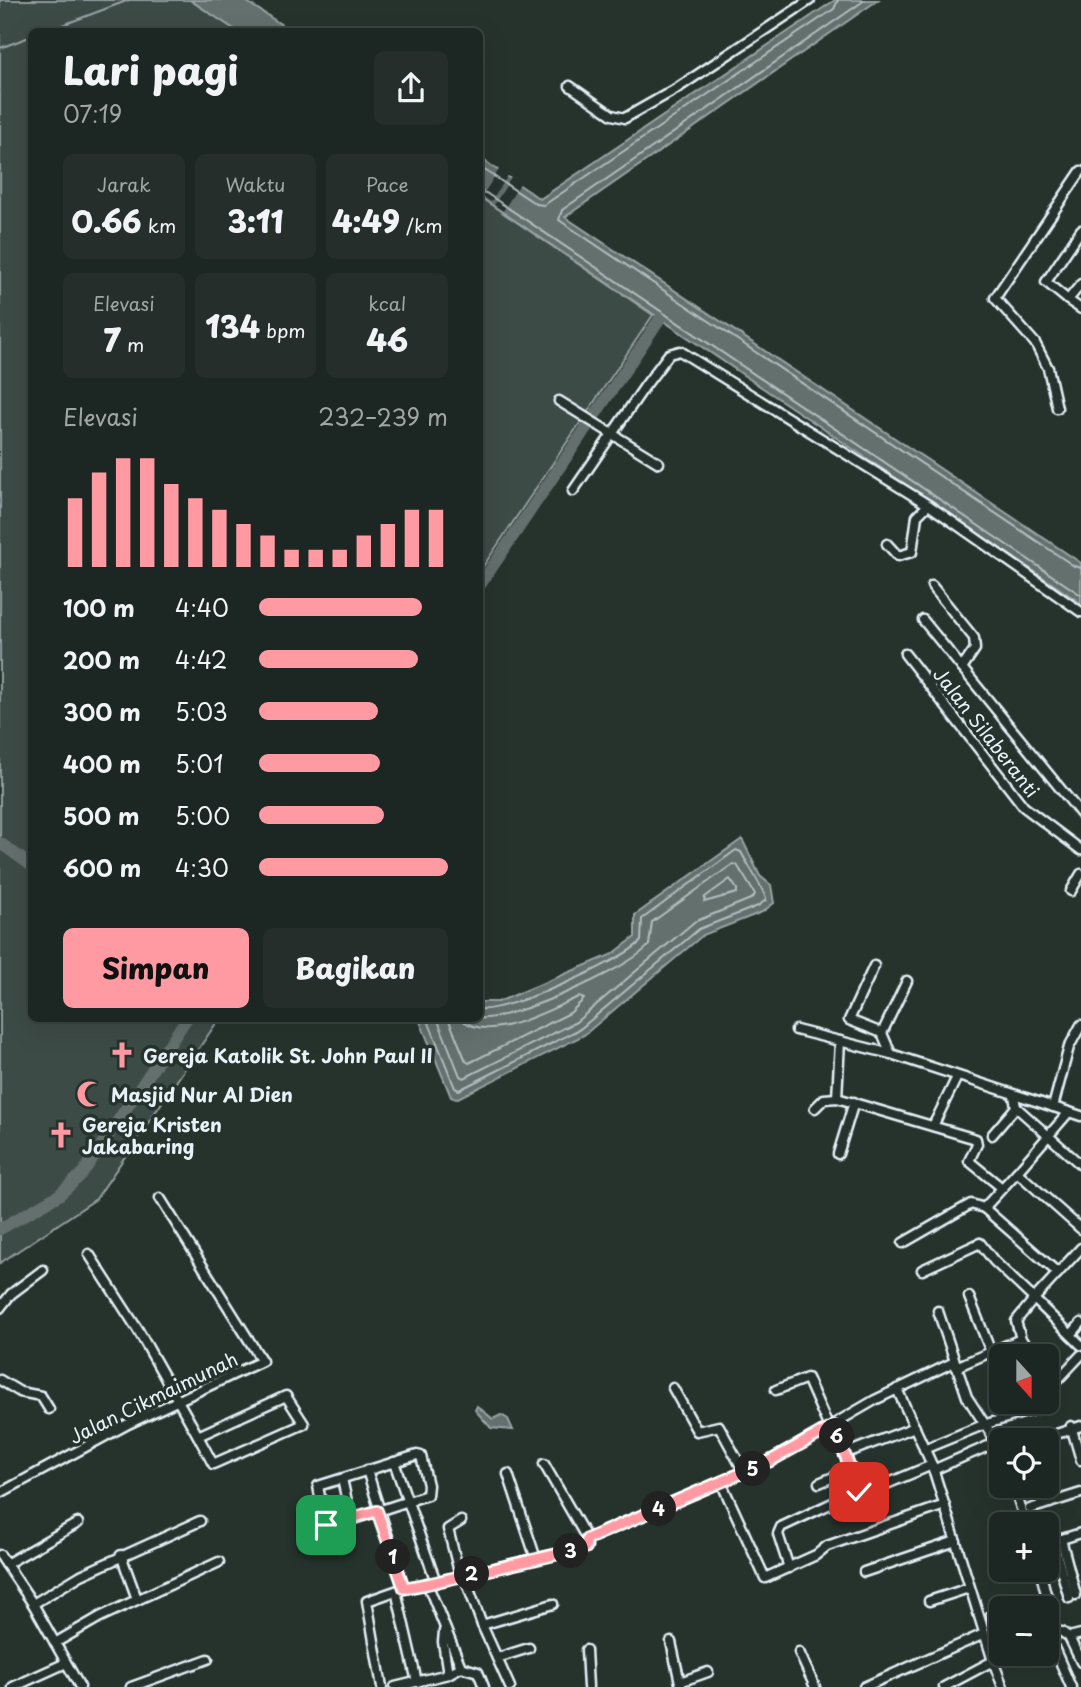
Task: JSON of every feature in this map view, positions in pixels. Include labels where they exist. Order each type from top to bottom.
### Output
[{"type":"street","points":[[570,86],[612,115],[625,118],[676,89],[810,0]]},
{"type":"street","points":[[1057,408],[1048,368],[1035,343],[995,298],[1081,171]]},
{"type":"street","points":[[1081,230],[1046,282],[1081,309]]},
{"type":"street","points":[[1068,300],[1081,284]]},
{"type":"street","points":[[573,491],[669,354],[680,351],[853,458],[1081,610]]},
{"type":"street","points":[[559,401],[659,463]]},
{"type":"street","points":[[887,544],[898,556],[912,552],[917,516],[927,506]]},
{"type":"street","points":[[932,586],[974,638],[975,649],[962,668]]},
{"type":"street","points":[[923,620],[1081,814]]},
{"type":"street","name":"Jalan Silaberanti","points":[[905,654],[1024,807],[1081,850]]},
{"type":"street","points":[[1071,891],[1081,874]]},
{"type":"street","points":[[874,967],[849,1020],[882,1033],[891,1054]]},
{"type":"street","points":[[882,1033],[907,981]]},
{"type":"street","points":[[1054,1108],[1069,1047],[1081,1025]]},
{"type":"street","points":[[796,1030],[891,1054],[1081,1116]]},
{"type":"street","points":[[836,1098],[840,1041]]},
{"type":"street","points":[[933,1126],[957,1077]]},
{"type":"street","points":[[1014,1096],[1016,1107],[1081,1165]]},
{"type":"street","points":[[815,1108],[824,1099],[836,1098],[976,1139],[978,1144],[969,1161],[1002,1188]]},
{"type":"street","points":[[838,1154],[854,1102]]},
{"type":"street","points":[[992,1135],[1016,1107]]},
{"type":"street","points":[[984,1208],[1069,1112]]},
{"type":"street","points":[[1017,1172],[1081,1229]]},
{"type":"street","name":"Jalan Cikmaimunah","points":[[0,1493],[128,1424],[262,1361],[160,1198]]},
{"type":"street","points":[[903,1243],[971,1204],[984,1208],[1058,1273]]},
{"type":"street","points":[[922,1270],[980,1243],[994,1261],[1081,1345]]},
{"type":"street","points":[[1024,1344],[1016,1321],[1081,1248]]},
{"type":"street","points":[[89,1254],[138,1330],[213,1464],[304,1424],[286,1396],[198,1436]]},
{"type":"street","points":[[0,1308],[10,1294],[43,1270]]},
{"type":"street","points":[[970,1297],[989,1347]]},
{"type":"street","points":[[938,1311],[967,1397],[989,1433]]},
{"type":"street","points":[[1071,1335],[1081,1324]]},
{"type":"street","points":[[1009,1344],[1021,1339]]},
{"type":"street","points":[[587,1539],[744,1472],[897,1389],[989,1353]]},
{"type":"street","points":[[1059,1378],[1081,1355]]},
{"type":"street","points":[[776,1390],[807,1378],[844,1454],[858,1491]]},
{"type":"street","points":[[0,1380],[20,1392],[41,1396],[49,1409]]},
{"type":"street","points":[[673,1388],[697,1432],[719,1426],[744,1472]]},
{"type":"street","points":[[897,1389],[932,1467],[989,1649]]},
{"type":"street","points":[[924,1449],[983,1425],[1020,1414]]},
{"type":"street","points":[[844,1454],[915,1427]]},
{"type":"street","points":[[1074,1427],[1081,1460]]},
{"type":"street","points":[[789,1568],[778,1534],[781,1527],[858,1491],[865,1493],[989,1449]]},
{"type":"street","points":[[417,1455],[422,1457],[429,1491],[406,1503],[329,1527],[321,1514],[318,1486],[367,1470],[417,1455]]},
{"type":"street","points":[[394,1462],[444,1631],[448,1674]]},
{"type":"street","points":[[382,1687],[367,1601],[404,1588],[585,1548],[587,1539],[544,1464]]},
{"type":"street","points":[[367,1470],[377,1511],[404,1588]]},
{"type":"street","points":[[819,1483],[850,1470]]},
{"type":"street","points":[[508,1474],[536,1559]]},
{"type":"street","points":[[342,1479],[351,1520]]},
{"type":"street","points":[[721,1482],[763,1577],[816,1556],[827,1546],[945,1505]]},
{"type":"street","points":[[1030,1509],[1081,1493]]},
{"type":"street","points":[[1042,1498],[1046,1504]]},
{"type":"street","points":[[1046,1498],[1046,1504]]},
{"type":"street","points":[[33,1604],[121,1555],[201,1521]]},
{"type":"street","points":[[461,1521],[448,1529],[462,1576],[510,1687]]},
{"type":"street","points":[[6,1564],[78,1523]]},
{"type":"street","points":[[1059,1539],[1081,1533]]},
{"type":"street","points":[[864,1572],[956,1541]]},
{"type":"street","points":[[0,1555],[33,1604],[80,1687]]},
{"type":"street","points":[[121,1555],[137,1599]]},
{"type":"street","points":[[1059,1556],[1075,1596]]},
{"type":"street","points":[[55,1643],[137,1599],[219,1562]]},
{"type":"street","points":[[404,1588],[397,1595],[417,1682]]},
{"type":"street","points":[[929,1601],[970,1588]]},
{"type":"street","points":[[482,1625],[554,1604]]},
{"type":"street","points":[[444,1631],[461,1667]]},
{"type":"street","points":[[1081,1633],[1066,1634],[1081,1662]]},
{"type":"street","points":[[864,1687],[984,1634]]},
{"type":"street","points":[[671,1642],[681,1685],[708,1672]]},
{"type":"street","points":[[497,1658],[528,1648]]},
{"type":"street","points":[[586,1650],[588,1687]]},
{"type":"street","points":[[799,1651],[814,1687]]},
{"type":"street","points":[[131,1687],[208,1660]]},
{"type":"street","points":[[13,1687],[66,1662]]},
{"type":"street","points":[[944,1687],[989,1663]]},
{"type":"street","points":[[1059,1664],[1071,1687]]},
{"type":"street","points":[[995,1666],[1003,1687]]},
{"type":"street","points":[[395,1687],[448,1674],[461,1667],[478,1672],[484,1687]]},
{"type":"shaded area","points":[[0,0],[190,0],[232,28],[28,28],[28,1022],[217,1022],[96,1199],[0,1263]]},
{"type":"shaded area","points":[[483,199],[653,315],[483,567]]},
{"type":"water","points":[[190,0],[244,0],[286,28],[232,28]]},
{"type":"water","points":[[835,0],[878,0],[565,217],[1081,563],[1081,603],[483,199],[483,160],[540,199]]},
{"type":"water","points":[[742,839],[760,876],[771,885],[774,903],[762,912],[703,935],[584,1035],[456,1099],[451,1097],[420,1022],[483,1022],[483,1002],[498,1002],[613,954],[635,937],[635,915]]},
{"type":"water","points":[[477,1406],[493,1419],[501,1415],[508,1419],[513,1430],[491,1428],[475,1410]]},
{"type":"pier","points":[[500,168],[509,174],[491,202],[483,194]]},
{"type":"pier","points":[[512,176],[521,182],[503,211],[494,205]]},
{"type":"waterway","points":[[55,28],[129,0]]},
{"type":"waterway","points":[[0,48],[28,38]]},
{"type":"waterway","points":[[483,581],[659,320]]},
{"type":"waterway","points":[[0,843],[28,863]]},
{"type":"waterway","points":[[0,1229],[59,1195],[82,1174],[184,1022]]},
{"type":"place","name":"Gereja Katolik St. John Paul II","points":[[122,1055]]},
{"type":"place","name":"Masjid Nur Al Dien","points":[[90,1094]]},
{"type":"place","name":"Gereja Kristen Jakabaring","points":[[61,1135]]},
{"type":"route","points":[[326,1525],[329,1527],[377,1511],[404,1588],[585,1548],[588,1545],[587,1539],[770,1461],[834,1426],[859,1492]]}]
